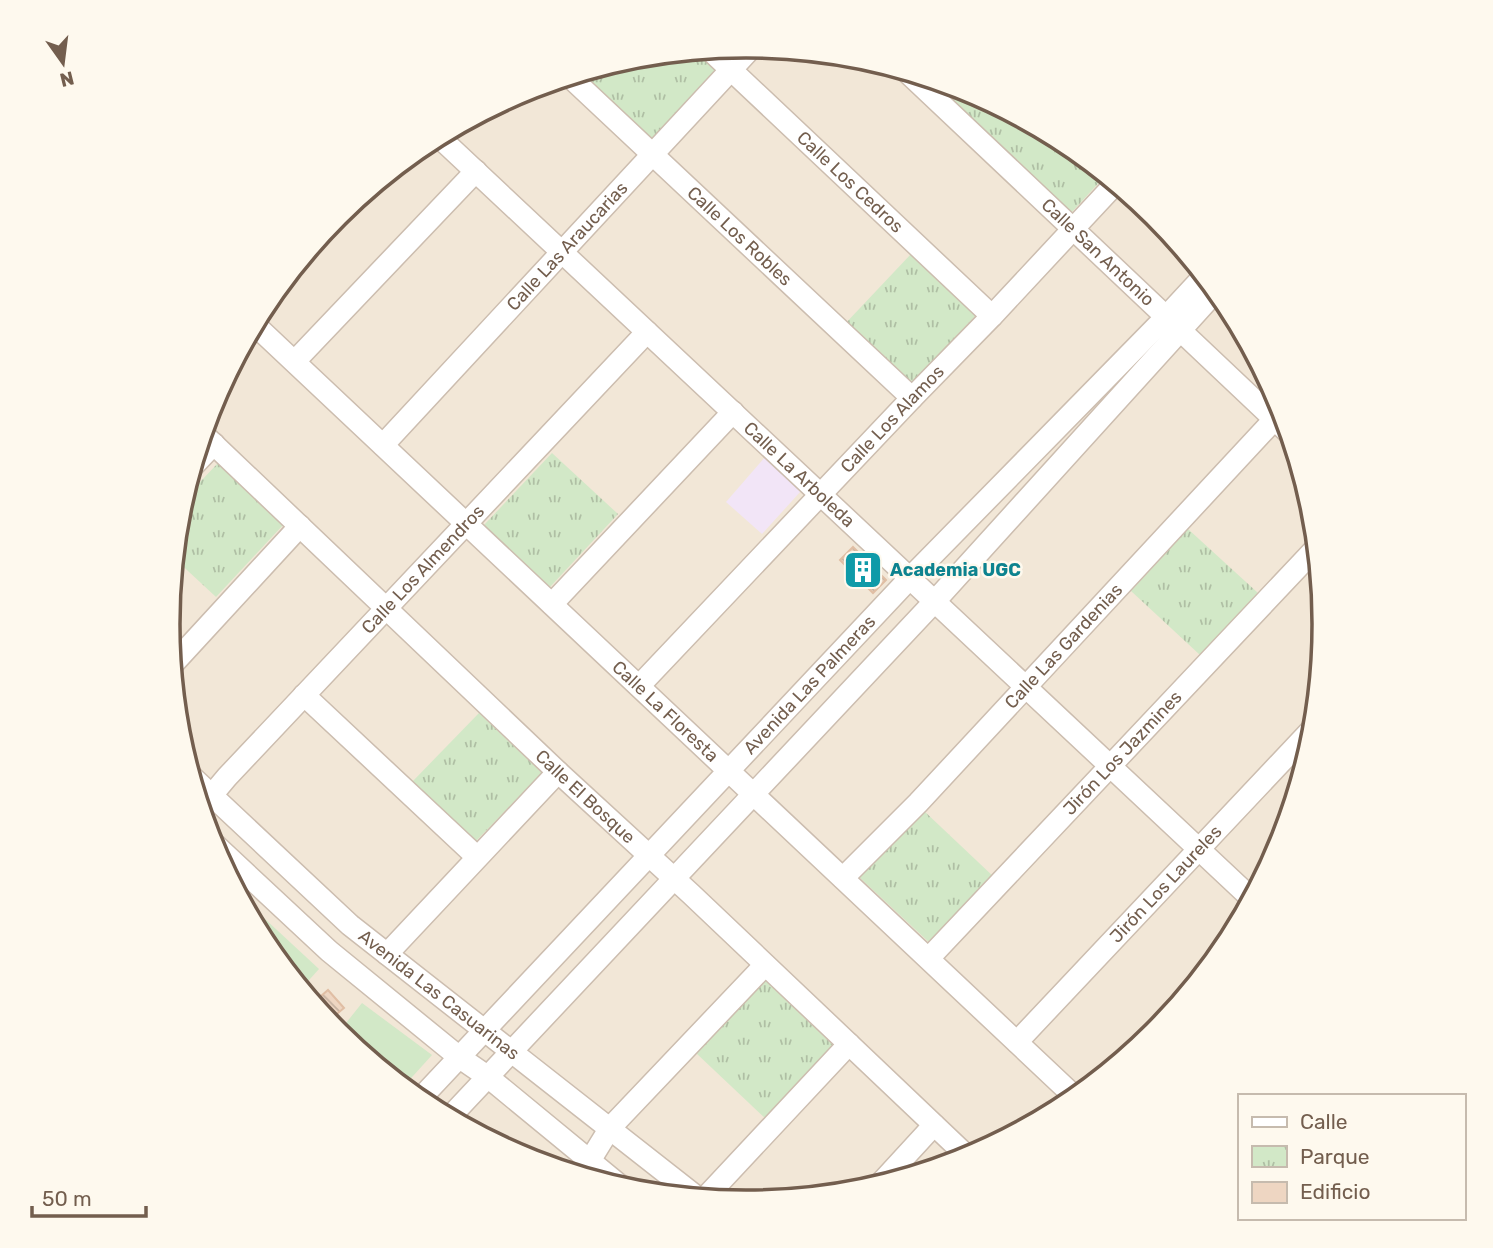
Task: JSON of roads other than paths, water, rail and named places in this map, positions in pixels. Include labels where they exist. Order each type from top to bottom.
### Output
[{"type":"street","name":"Calle Las Araucarias","points":[[383,444],[742,58]]},
{"type":"street","name":"Calle Los Cedros","points":[[719,59],[992,316]]},
{"type":"street","name":"Calle Los Robles","points":[[577,84],[912,398]]},
{"type":"street","name":"Calle San Antonio","points":[[920,85],[1173,323],[1271,411]]},
{"type":"street","name":"Calle La Arboleda","points":[[447,144],[1245,892]]},
{"type":"street","points":[[295,362],[476,171]]},
{"type":"street","name":"Calle Los Alamos","points":[[639,686],[1110,190]]},
{"type":"street","name":"Avenida Las Palmeras","points":[[457,1110],[935,601],[1173,323],[1199,284]]},
{"type":"street","name":"Avenida Las Palmeras","points":[[427,1091],[910,578],[1173,323],[1208,297]]},
{"type":"street","name":"Calle La Floresta","points":[[262,331],[1068,1090]]},
{"type":"street","name":"Calle Los Almendros","points":[[208,799],[648,332]]},
{"type":"street","points":[[552,604],[733,412]]},
{"type":"street","name":"Calle Las Gardenias","points":[[843,878],[1277,427]]},
{"type":"street","name":"Calle El Bosque","points":[[210,441],[959,1149]]},
{"type":"street","points":[[181,655],[300,526]]},
{"type":"street","name":"Jirón Los Jazmines","points":[[929,958],[1309,556]]},
{"type":"street","points":[[304,695],[477,857]]},
{"type":"street","name":"Jirón Los Laureles","points":[[1017,1042],[1300,742]]},
{"type":"street","points":[[387,954],[558,772]]},
{"type":"street","name":"Avenida Las Casuarinas","points":[[210,805],[350,925],[683,1186]]},
{"type":"street","name":"Avenida Las Casuarinas","points":[[233,861],[329,951],[459,1057],[488,1077],[581,1165]]},
{"type":"street","points":[[586,1167],[610,1128],[765,965]]},
{"type":"street","points":[[713,1189],[849,1044]]},
{"type":"street","points":[[891,1171],[934,1125]]},
{"type":"place","name":"Academia UGC","points":[[863,570]]}]
